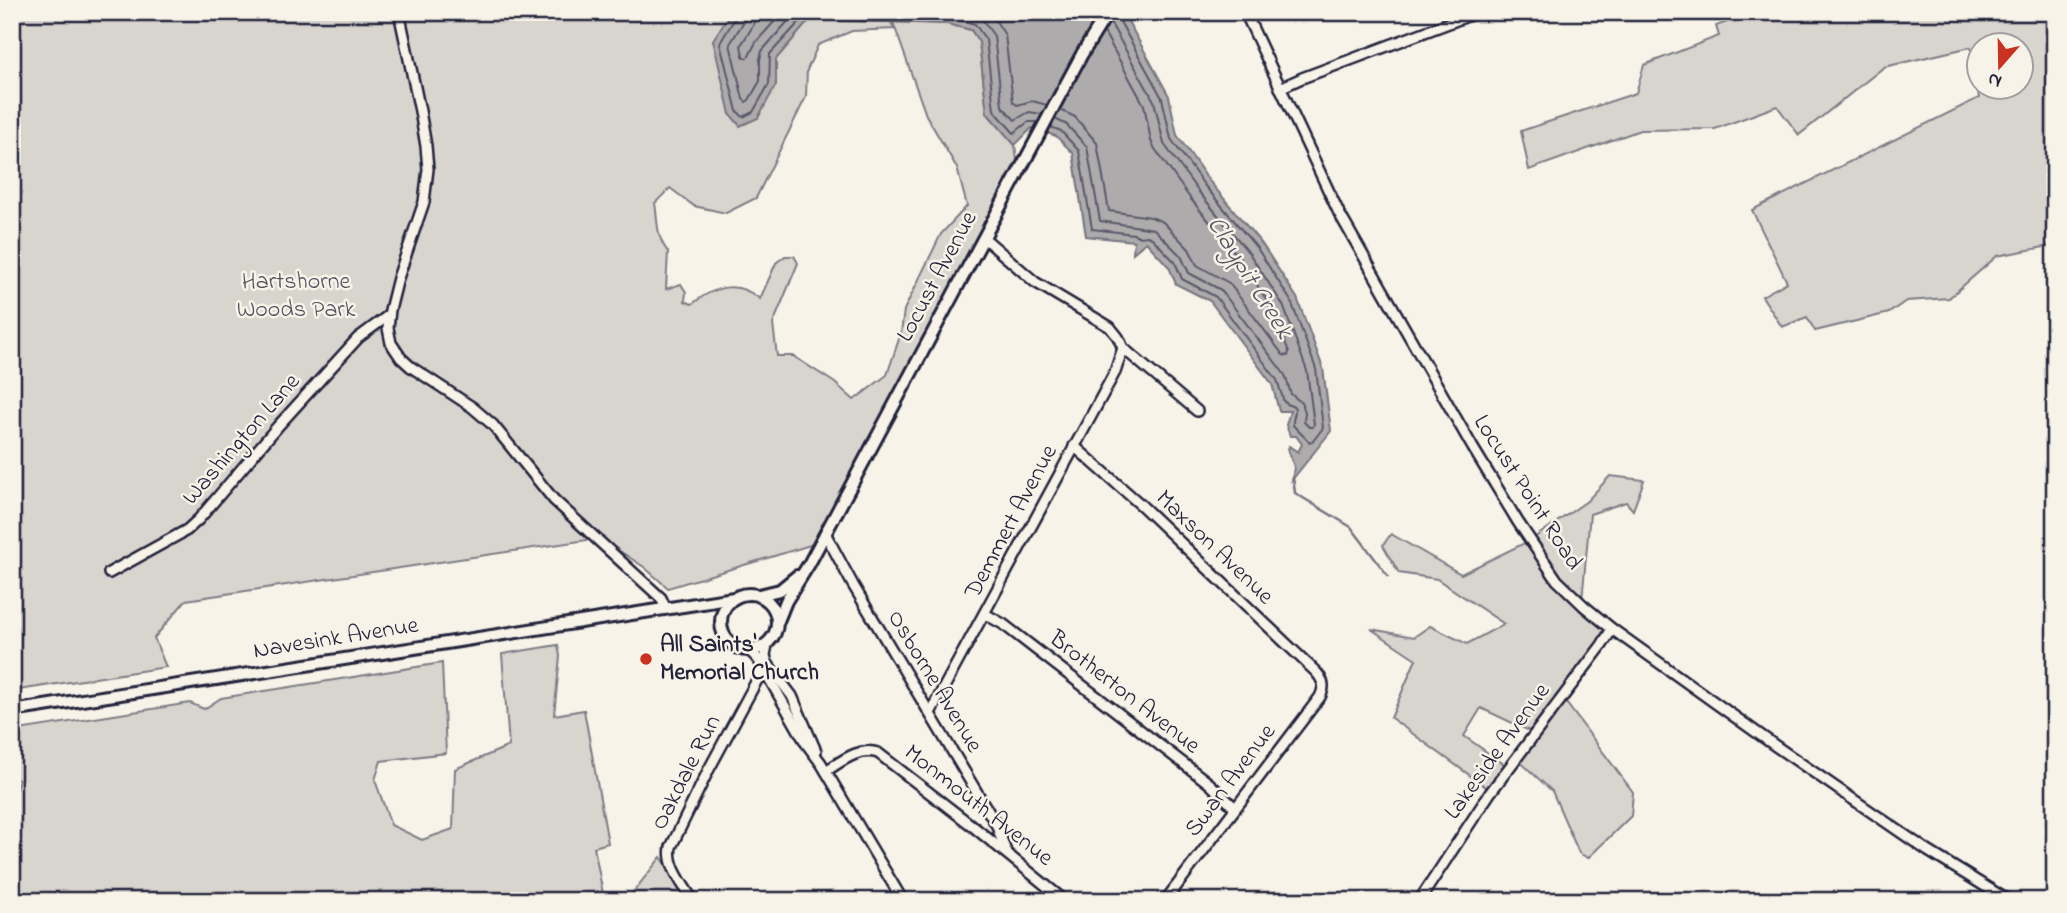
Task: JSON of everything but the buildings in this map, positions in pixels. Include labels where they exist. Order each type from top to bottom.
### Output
[{"type":"main road","name":"Locust Avenue","points":[[778,621],[786,601],[1091,37],[1108,12]]},
{"type":"main road","name":"Locust Avenue","points":[[757,594],[780,590],[808,564]]},
{"type":"main road","points":[[757,594],[770,603],[776,612],[778,621],[775,635],[766,645],[750,651],[737,648],[728,641],[721,618],[734,598],[757,594]]},
{"type":"main road","name":"Navesink Avenue","points":[[12,712],[734,598]]},
{"type":"main road","name":"Navesink Avenue","points":[[666,609],[710,609],[718,612],[721,618]]},
{"type":"street","points":[[399,12],[420,111],[428,169],[424,202],[398,278],[389,315],[391,343],[401,358],[472,407],[493,425],[554,500],[661,598],[666,609]]},
{"type":"street","name":"Locust Point Road","points":[[1245,12],[1339,213],[1467,438],[1548,569],[1562,586],[1612,629],[1878,817],[2008,901]]},
{"type":"street","points":[[1280,88],[1478,12]]},
{"type":"street","points":[[984,237],[1035,282],[1110,327],[1124,348],[1197,411]]},
{"type":"street","name":"Washington Lane","points":[[109,573],[193,525],[358,338],[389,315]]},
{"type":"street","name":"Demmert Avenue","points":[[930,713],[1115,372],[1124,348]]},
{"type":"street","name":"Maxson Avenue","points":[[1074,446],[1161,524],[1316,673],[1323,683]]},
{"type":"street","name":"Osborne Avenue","points":[[825,533],[853,585],[997,826],[1006,852]]},
{"type":"street","name":"Brotherton Avenue","points":[[985,614],[1003,624],[1210,784],[1235,808]]},
{"type":"street","name":"Lakeside Avenue","points":[[1419,901],[1490,793],[1612,629]]},
{"type":"street","points":[[766,645],[767,663],[792,696],[823,767]]},
{"type":"street","points":[[750,651],[758,659],[903,901]]},
{"type":"street","name":"Oakdale Run","points":[[693,901],[670,858],[675,837],[763,669]]},
{"type":"street","name":"Swan Avenue","points":[[1165,901],[1320,697],[1323,683]]},
{"type":"street","name":"Monmouth Avenue","points":[[823,767],[858,752],[878,753],[1065,901]]},
{"type":"green space","name":"Hartshorne Woods Park","points":[[12,12],[731,12],[713,41],[776,85],[776,59],[812,17],[823,20],[891,22],[894,29],[852,31],[818,45],[807,70],[806,97],[756,198],[726,213],[694,206],[670,188],[655,203],[659,235],[668,252],[666,289],[681,284],[686,292],[685,301],[692,304],[709,293],[734,287],[760,299],[776,263],[785,256],[794,256],[798,263],[773,324],[777,356],[793,356],[835,383],[854,400],[887,375],[901,333],[904,310],[941,234],[967,206],[957,168],[926,115],[893,22],[947,24],[971,30],[979,42],[987,113],[1015,145],[1017,160],[814,544],[668,588],[644,567],[600,538],[186,600],[154,638],[166,667],[12,691]]},
{"type":"green space","points":[[1754,12],[2055,12],[2055,245],[1997,256],[1949,298],[1906,301],[1889,313],[1815,331],[1807,317],[1782,327],[1762,296],[1787,282],[1752,210],[1971,102],[2036,102],[2036,32],[1966,32],[1966,48],[1884,67],[1799,135],[1777,106],[1715,129],[1640,130],[1529,170],[1521,131],[1636,93],[1644,65],[1719,36],[1716,26]]},
{"type":"green space","points":[[1610,476],[1644,480],[1633,510],[1626,502],[1590,514],[1582,601],[1611,627],[1561,696],[1633,792],[1631,816],[1588,858],[1579,853],[1552,791],[1516,758],[1536,734],[1481,708],[1464,736],[1508,767],[1490,790],[1391,718],[1416,659],[1371,629],[1414,637],[1430,626],[1467,644],[1504,624],[1437,579],[1399,573],[1383,545],[1391,534],[1461,574],[1531,540],[1587,501]]},
{"type":"green space","points":[[558,645],[560,656],[554,715],[584,710],[608,843],[594,847],[604,899],[609,901],[12,901],[12,805],[19,779],[12,778],[12,731],[190,703],[204,709],[221,698],[442,663],[446,753],[381,761],[375,780],[391,825],[422,840],[453,829],[455,769],[509,746],[502,654]]},
{"type":"green space","points":[[661,857],[684,891],[674,901],[626,901]]},
{"type":"water","points":[[731,12],[812,12],[812,17],[776,59],[776,85],[758,118],[740,126],[730,114],[713,40]]},
{"type":"water","points":[[821,12],[1123,12],[1169,96],[1177,135],[1210,182],[1262,244],[1297,298],[1323,368],[1331,431],[1292,480],[1294,467],[1289,446],[1298,452],[1302,444],[1296,436],[1290,436],[1286,425],[1290,411],[1279,411],[1272,384],[1210,301],[1176,284],[1169,267],[1146,242],[1133,253],[1134,241],[1086,236],[1073,153],[1056,136],[1032,128],[1015,145],[987,113],[979,42],[971,30],[947,24],[823,20]]},
{"type":"waterway","name":"Claypit Creek","points":[[1293,477],[1295,493],[1351,527],[1388,576]]},
{"type":"place","name":"All Saints' Memorial Church","points":[[646,659]]}]
